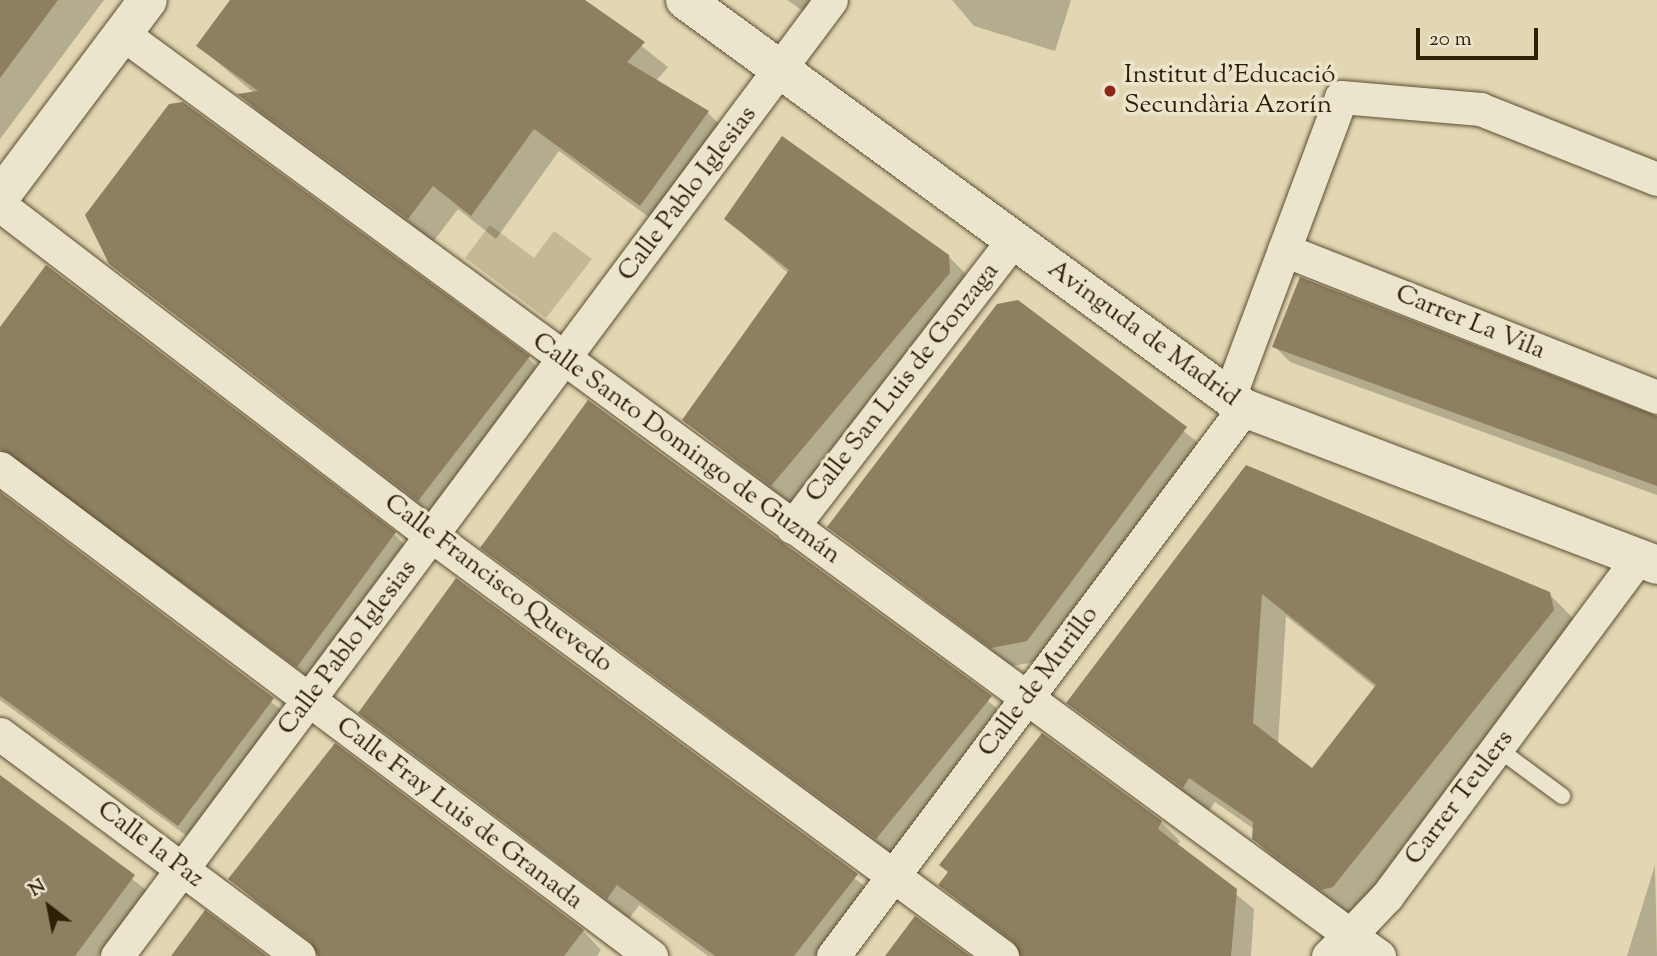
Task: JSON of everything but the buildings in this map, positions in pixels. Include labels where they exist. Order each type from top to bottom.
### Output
[{"type":"street","points":[[0,197],[148,0]]},
{"type":"street","name":"Avinguda de Madrid","points":[[685,0],[1237,402],[1648,561]]},
{"type":"street","name":"Calle Pablo Iglesias","points":[[117,956],[831,0]]},
{"type":"street","name":"Calle Santo Domingo de Guzmán","points":[[122,34],[1249,865],[1339,945]]},
{"type":"street","name":"Calle de Murillo","points":[[833,956],[1026,699],[1237,402],[1284,250],[1341,97],[1480,109],[1657,179]]},
{"type":"street","name":"Calle Francisco Quevedo","points":[[0,205],[432,536],[1002,956]]},
{"type":"street","name":"Calle San Luis de Gonzaga","points":[[792,527],[1013,239]]},
{"type":"street","name":"Carrer La Vila","points":[[1284,250],[1657,397]]},
{"type":"street","name":"Calle Fray Luis de Granada","points":[[0,468],[651,956]]},
{"type":"street","name":"Carrer Teulers","points":[[1339,945],[1387,896],[1497,748],[1648,561]]},
{"type":"street","name":"Calle la Paz","points":[[0,734],[299,956]]},
{"type":"street","points":[[1339,945],[1379,956]]},
{"type":"lane","points":[[1497,748],[1562,796]]},
{"type":"shaded area","points":[[490,225],[534,258],[554,231],[592,259],[546,318],[465,258]]},
{"type":"place","name":"Institut d'Educació Secundària Azorín","points":[[1110,91]]}]
